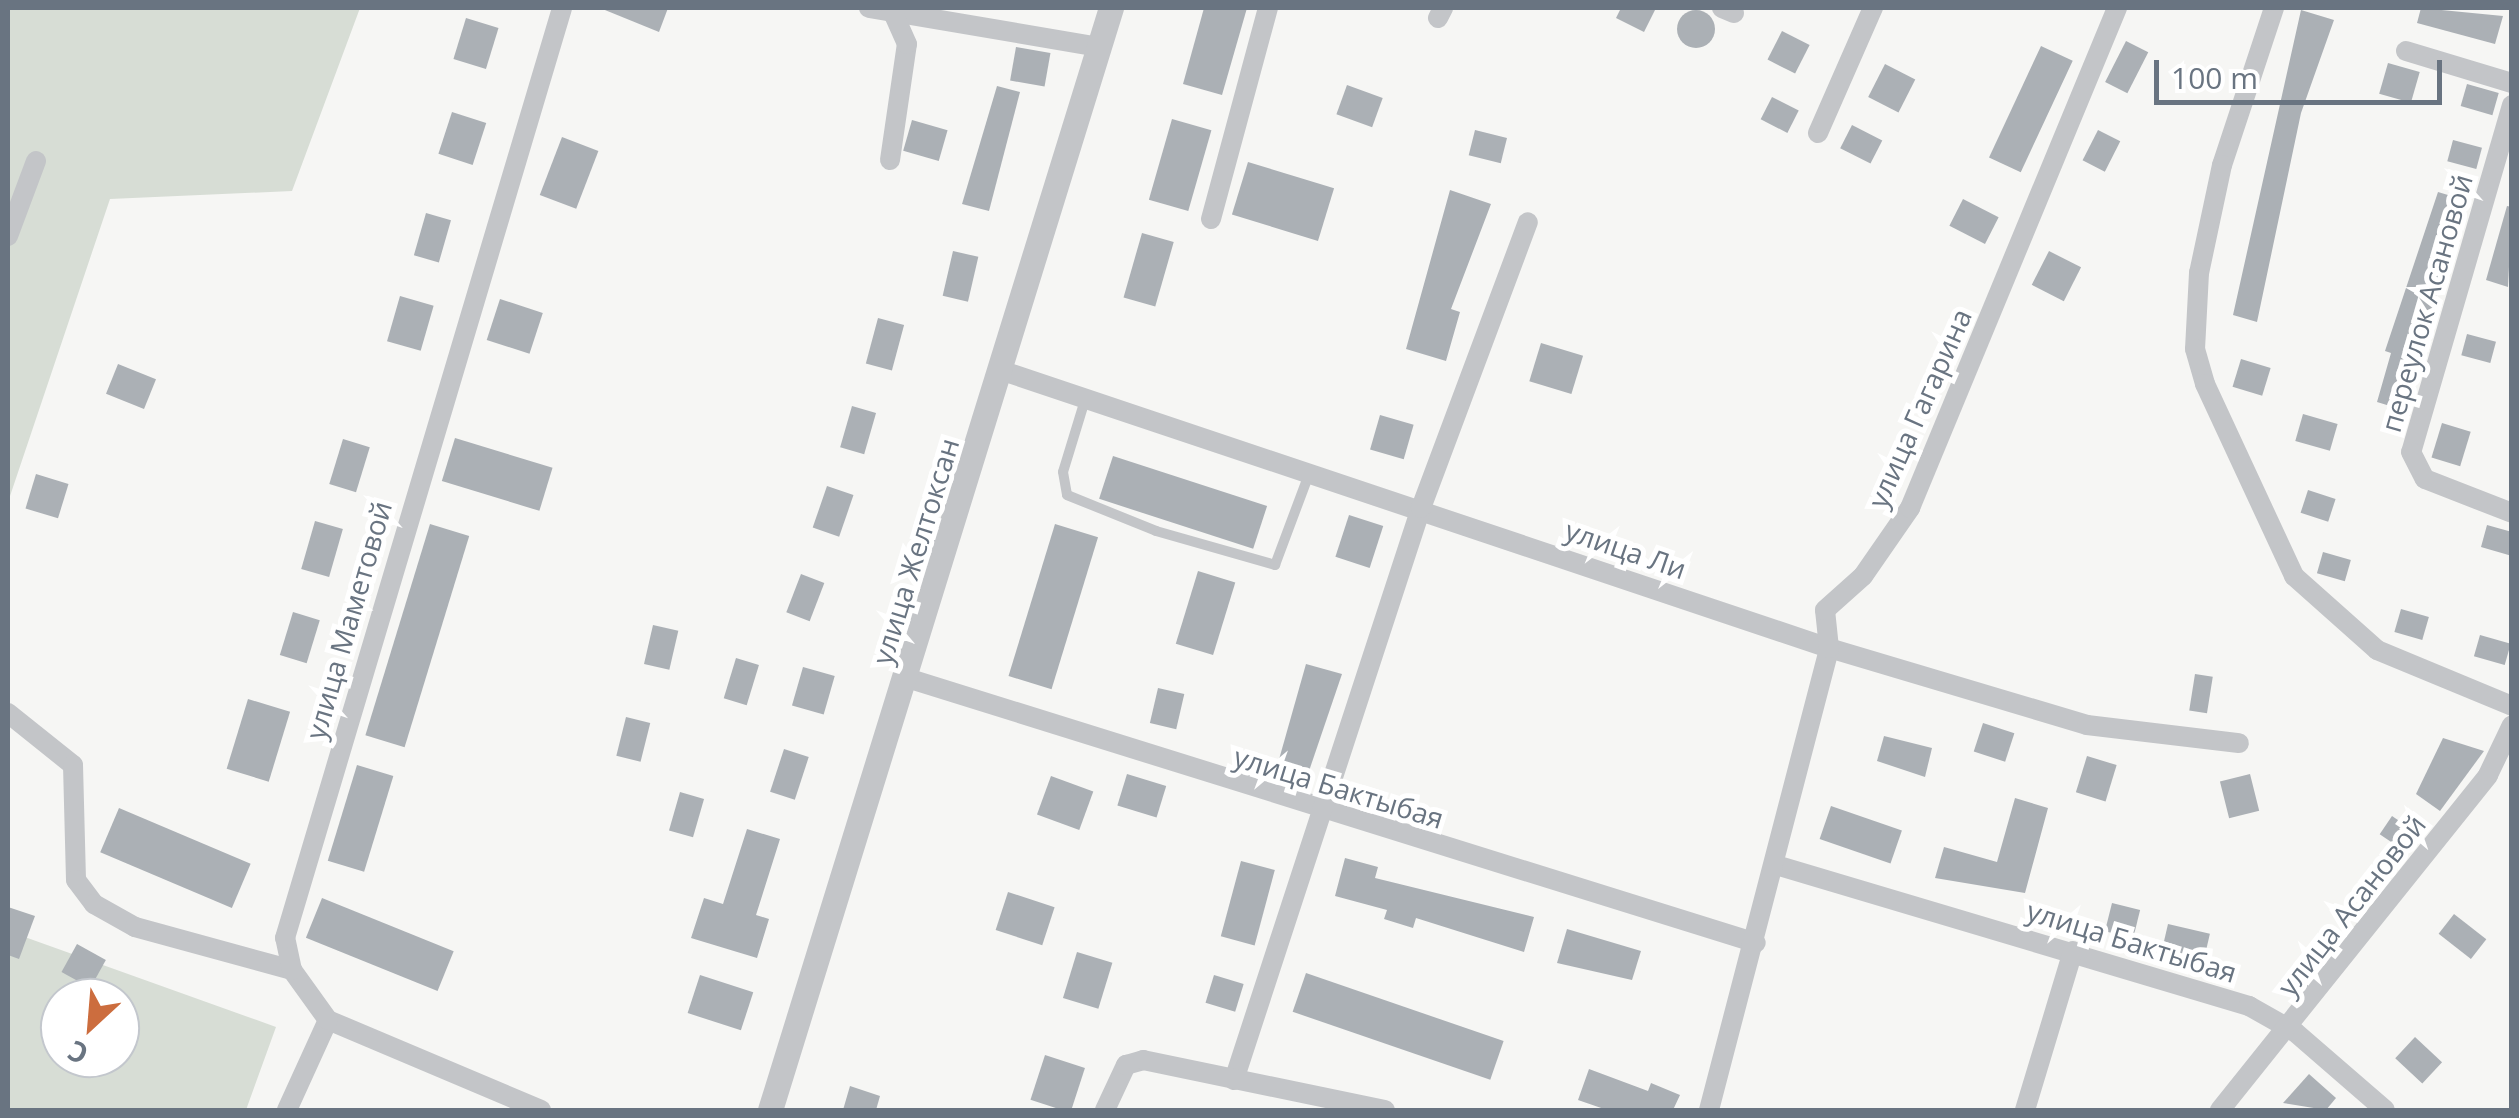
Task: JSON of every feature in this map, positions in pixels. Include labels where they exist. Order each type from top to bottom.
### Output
[{"type":"street","name":"улица Маметовой","points":[[292,970],[285,938],[562,8]]},
{"type":"street","points":[[869,8],[1100,47]]},
{"type":"street","name":"улица Желтоксан","points":[[770,1110],[1004,371],[1111,8]]},
{"type":"street","points":[[1211,219],[1268,8]]},
{"type":"street","points":[[1818,133],[1873,8]]},
{"type":"street","name":"улица Гагарина","points":[[1709,1110],[1756,944],[1829,648],[1825,610],[1863,576],[1910,508],[2117,8]]},
{"type":"street","points":[[2274,8],[2222,165],[2198,273],[2195,350],[2206,384],[2294,576],[2377,650],[2512,706]]},
{"type":"street","points":[[890,160],[907,44],[892,9]]},
{"type":"street","points":[[2406,51],[2512,83]]},
{"type":"street","name":"переулок Асановой","points":[[2512,106],[2411,452],[2426,479],[2512,513]]},
{"type":"street","points":[[8,236],[36,161]]},
{"type":"street","points":[[1234,1080],[1421,508],[1528,222]]},
{"type":"street","name":"улица Ли","points":[[1004,371],[1829,648],[2087,724],[2238,743]]},
{"type":"street","name":"улица Бактыбая","points":[[907,678],[1322,812],[1756,944]]},
{"type":"street","points":[[8,713],[73,765],[76,880],[94,904],[135,927],[292,970],[328,1020],[541,1110]]},
{"type":"street","name":"улица Асановой","points":[[2220,1110],[2290,1028],[2488,775],[2512,724]]},
{"type":"street","name":"улица Бактыбая","points":[[1776,866],[2249,1006],[2290,1028],[2385,1110]]},
{"type":"street","points":[[2026,1110],[2073,952]]},
{"type":"street","points":[[287,1110],[328,1020]]},
{"type":"street","points":[[1105,1110],[1126,1065],[1143,1060],[1385,1110]]},
{"type":"lane","points":[[1085,400],[1062,472],[1067,495],[1156,532],[1275,565],[1310,472]]},
{"type":"shaded area","points":[[8,8],[360,8],[292,191],[110,199],[8,502]]},
{"type":"shaded area","points":[[8,931],[139,978],[40,978],[40,1078],[140,1078],[140,978],[276,1027],[246,1110],[8,1110]]},
{"type":"building","points":[[600,8],[668,8],[659,32]]},
{"type":"building","points":[[1204,8],[1247,8],[1222,95],[1183,84]]},
{"type":"building","points":[[1621,8],[1656,8],[1644,32],[1616,18]]},
{"type":"building","points":[[2421,8],[2503,16],[2495,44],[2417,23]]},
{"type":"building","points":[[1696,10],[1710,15],[1715,29],[1710,43],[1696,48],[1682,43],[1677,29],[1682,15]]},
{"type":"building","points":[[2301,10],[2334,20],[2301,113],[2257,322],[2233,315]]},
{"type":"building","points":[[466,18],[499,28],[486,69],[453,59]]},
{"type":"building","points":[[1782,31],[1810,45],[1795,74],[1767,60]]},
{"type":"building","points":[[2126,41],[2148,52],[2127,93],[2105,82]]},
{"type":"building","points":[[2041,46],[2073,61],[2021,172],[1989,157]]},
{"type":"building","points":[[1016,47],[1050,53],[1045,87],[1010,80]]},
{"type":"building","points":[[2388,63],[2420,72],[2411,103],[2379,94]]},
{"type":"building","points":[[1885,64],[1915,79],[1898,112],[1868,97]]},
{"type":"building","points":[[2467,84],[2499,93],[2492,115],[2461,106]]},
{"type":"building","points":[[1347,85],[1383,98],[1372,127],[1336,114]]},
{"type":"building","points":[[997,86],[1020,92],[989,211],[962,204]]},
{"type":"building","points":[[1772,97],[1799,111],[1787,133],[1761,119]]},
{"type":"building","points":[[452,112],[486,123],[473,165],[438,154]]},
{"type":"building","points":[[1172,119],[1211,130],[1188,211],[1149,200]]},
{"type":"building","points":[[912,120],[948,130],[939,161],[903,151]]},
{"type":"building","points":[[1852,125],[1882,140],[1870,164],[1840,148]]},
{"type":"building","points":[[1475,130],[1507,138],[1501,163],[1469,155]]},
{"type":"building","points":[[2098,130],[2120,141],[2105,172],[2083,160]]},
{"type":"building","points":[[562,137],[598,151],[576,209],[540,195]]},
{"type":"building","points":[[2453,140],[2482,148],[2476,169],[2447,161]]},
{"type":"building","points":[[1248,162],[1334,188],[1318,241],[1232,215]]},
{"type":"building","points":[[1450,190],[1491,204],[1451,309],[1460,312],[1446,361],[1406,349]]},
{"type":"building","points":[[2438,192],[2468,201],[2400,409],[2377,402],[2391,353],[2385,351]]},
{"type":"building","points":[[1963,199],[1999,217],[1985,244],[1949,226]]},
{"type":"building","points":[[2507,206],[2512,207],[2508,287],[2486,280]]},
{"type":"building","points":[[426,213],[451,220],[439,262],[414,255]]},
{"type":"building","points":[[1142,233],[1174,242],[1155,307],[1124,297]]},
{"type":"building","points":[[953,251],[978,257],[968,302],[943,296]]},
{"type":"building","points":[[2049,251],[2081,267],[2064,301],[2032,285]]},
{"type":"building","points":[[400,296],[434,306],[421,351],[387,341]]},
{"type":"building","points":[[500,299],[543,313],[530,354],[487,340]]},
{"type":"building","points":[[878,318],[904,325],[892,370],[866,363]]},
{"type":"building","points":[[2467,334],[2496,342],[2490,363],[2461,355]]},
{"type":"building","points":[[1541,343],[1583,356],[1571,394],[1529,381]]},
{"type":"building","points":[[2241,359],[2271,368],[2262,396],[2233,387]]},
{"type":"building","points":[[118,364],[156,379],[144,409],[106,394]]},
{"type":"building","points":[[852,406],[876,413],[864,454],[840,447]]},
{"type":"building","points":[[2303,414],[2338,424],[2330,451],[2295,441]]},
{"type":"building","points":[[1380,415],[1414,425],[1404,459],[1370,450]]},
{"type":"building","points":[[2442,423],[2471,432],[2460,466],[2431,457]]},
{"type":"building","points":[[455,438],[553,468],[539,511],[442,481]]},
{"type":"building","points":[[343,439],[370,447],[356,492],[329,484]]},
{"type":"building","points":[[1113,456],[1267,506],[1253,549],[1099,499]]},
{"type":"building","points":[[36,474],[69,484],[58,518],[25,508]]},
{"type":"building","points":[[827,486],[853,495],[839,537],[813,528]]},
{"type":"building","points":[[2308,490],[2336,499],[2328,522],[2301,513]]},
{"type":"building","points":[[1349,515],[1383,526],[1370,568],[1335,557]]},
{"type":"building","points":[[315,521],[343,529],[329,577],[301,569]]},
{"type":"building","points":[[430,524],[469,536],[405,747],[365,735]]},
{"type":"building","points":[[1055,524],[1098,537],[1052,689],[1009,676]]},
{"type":"building","points":[[2487,525],[2512,532],[2512,556],[2481,547]]},
{"type":"building","points":[[2323,552],[2351,560],[2345,581],[2317,573]]},
{"type":"building","points":[[1198,571],[1235,582],[1213,655],[1176,644]]},
{"type":"building","points":[[801,574],[824,583],[810,621],[786,612]]},
{"type":"building","points":[[2401,609],[2429,617],[2422,640],[2394,632]]},
{"type":"building","points":[[293,612],[320,620],[307,663],[280,655]]},
{"type":"building","points":[[653,625],[678,631],[669,670],[644,664]]},
{"type":"building","points":[[2480,635],[2511,644],[2505,665],[2474,656]]},
{"type":"building","points":[[736,658],[759,665],[747,705],[724,698]]},
{"type":"building","points":[[1306,664],[1342,674],[1309,771],[1278,763]]},
{"type":"building","points":[[803,667],[835,676],[824,715],[792,705]]},
{"type":"building","points":[[2195,674],[2213,677],[2207,713],[2189,711]]},
{"type":"building","points":[[1158,688],[1184,694],[1176,729],[1150,723]]},
{"type":"building","points":[[248,699],[290,712],[269,782],[227,769]]},
{"type":"building","points":[[626,717],[650,723],[641,762],[616,756]]},
{"type":"building","points":[[1983,723],[2014,733],[2005,762],[1974,752]]},
{"type":"building","points":[[1884,736],[1932,748],[1925,777],[1877,761]]},
{"type":"building","points":[[2443,738],[2484,751],[2440,811],[2416,794]]},
{"type":"building","points":[[784,749],[809,757],[795,800],[770,792]]},
{"type":"building","points":[[2087,756],[2117,765],[2106,801],[2076,792]]},
{"type":"building","points":[[357,765],[393,776],[364,872],[328,861]]},
{"type":"building","points":[[1127,774],[1166,786],[1157,818],[1117,806]]},
{"type":"building","points":[[2250,774],[2259,811],[2229,818],[2220,781]]},
{"type":"building","points":[[1051,776],[1093,791],[1079,830],[1037,815]]},
{"type":"building","points":[[680,792],[704,799],[693,837],[669,830]]},
{"type":"building","points":[[2015,798],[2048,808],[2025,893],[1935,878],[1944,847],[1997,862]]},
{"type":"building","points":[[1831,806],[1902,830],[1891,864],[1820,839]]},
{"type":"building","points":[[119,808],[251,864],[232,908],[100,852]]},
{"type":"building","points":[[2392,816],[2417,833],[2405,851],[2380,834]]},
{"type":"building","points":[[747,829],[780,839],[756,915],[769,919],[757,958],[691,938],[704,898],[723,904]]},
{"type":"building","points":[[1345,858],[1378,867],[1375,878],[1534,917],[1524,952],[1416,918],[1413,928],[1384,919],[1387,910],[1335,896]]},
{"type":"building","points":[[1241,861],[1275,870],[1255,945],[1221,936]]},
{"type":"building","points":[[1008,892],[1055,907],[1042,945],[996,930]]},
{"type":"building","points":[[322,898],[454,951],[438,991],[306,938]]},
{"type":"building","points":[[2112,903],[2140,910],[2133,938],[2105,931]]},
{"type":"building","points":[[8,907],[35,916],[19,959],[8,955]]},
{"type":"building","points":[[2454,914],[2486,939],[2471,959],[2439,934]]},
{"type":"building","points":[[2168,924],[2210,934],[2204,961],[2162,951]]},
{"type":"building","points":[[1567,929],[1641,951],[1632,980],[1557,963]]},
{"type":"building","points":[[77,944],[106,960],[96,978],[72,978],[61,972]]},
{"type":"building","points":[[1077,952],[1112,963],[1098,1009],[1063,998]]},
{"type":"building","points":[[1306,973],[1504,1041],[1490,1080],[1293,1012]]},
{"type":"building","points":[[700,975],[753,992],[741,1030],[688,1013]]},
{"type":"building","points":[[1214,975],[1244,984],[1235,1012],[1206,1003]]},
{"type":"building","points":[[2415,1037],[2442,1062],[2422,1083],[2395,1058]]},
{"type":"building","points":[[1045,1055],[1085,1068],[1071,1110],[1030,1100]]},
{"type":"building","points":[[1589,1069],[1648,1091],[1651,1083],[1680,1095],[1673,1110],[1607,1110],[1578,1100]]},
{"type":"building","points":[[2309,1074],[2336,1098],[2326,1110],[2283,1103]]},
{"type":"building","points":[[850,1086],[880,1096],[876,1110],[843,1110]]}]
